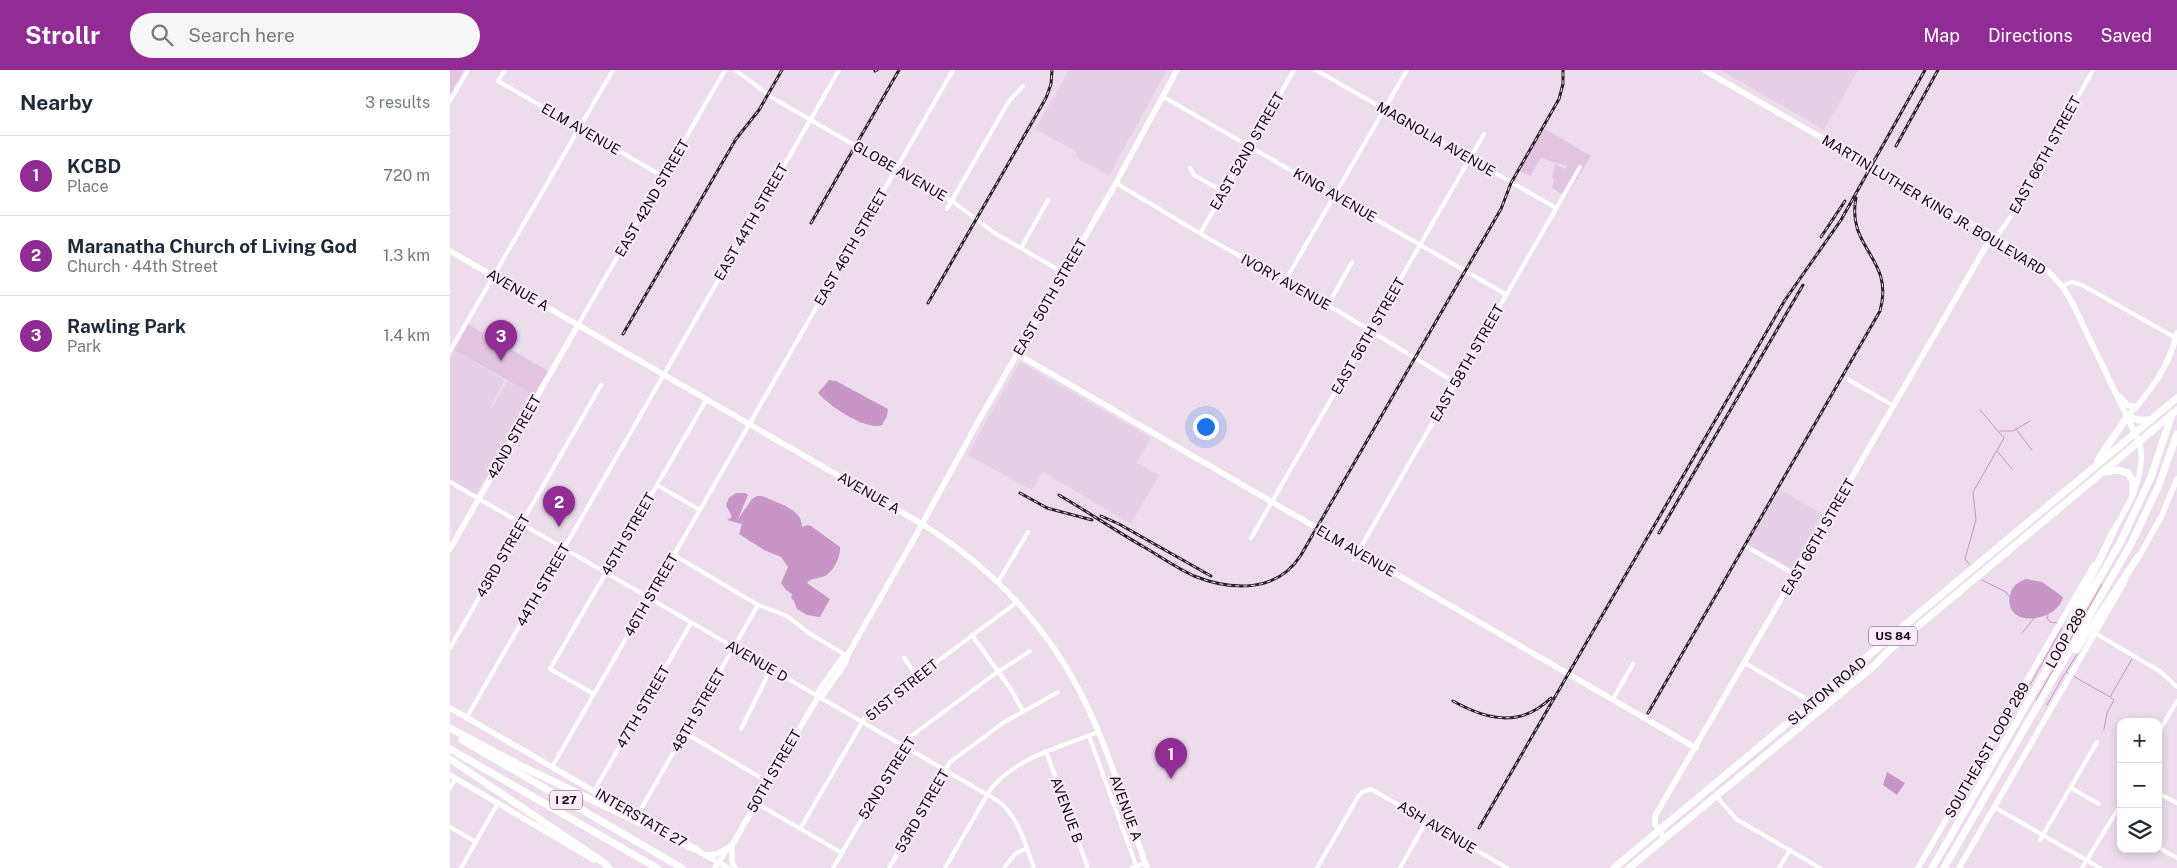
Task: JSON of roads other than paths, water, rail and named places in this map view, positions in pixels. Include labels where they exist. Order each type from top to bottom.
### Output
[{"type":"highway","name":"SLATON ROAD","points":[[1614,868],[2177,397]]},
{"type":"highway","name":"LOOP 289","points":[[1931,868],[2125,533],[2151,477],[2168,430],[2177,397]]},
{"type":"highway","name":"SLATON ROAD","points":[[1629,868],[1876,665],[1888,651],[2177,410]]},
{"type":"highway","points":[[2093,469],[2128,417],[2138,420],[2151,420]]},
{"type":"highway","name":"LOOP 289","points":[[1944,868],[2131,544],[2156,491],[2177,434]]},
{"type":"highway","points":[[2104,472],[2118,470],[2128,473],[2134,481],[2133,493]]},
{"type":"highway","points":[[2056,500],[2062,507]]},
{"type":"highway","points":[[2018,720],[2071,620],[2113,532]]},
{"type":"highway","points":[[2027,725],[2037,713],[2057,679],[2138,558]]},
{"type":"highway","points":[[450,728],[523,767],[695,849]]},
{"type":"highway","name":"I 27","points":[[450,733],[682,868]]},
{"type":"highway","name":"I 27","points":[[450,749],[656,868]]},
{"type":"highway","points":[[450,759],[609,868]]},
{"type":"highway","points":[[1736,766],[1743,775]]},
{"type":"main road","name":"EAST 50TH STREET","points":[[922,524],[966,442],[1116,182],[1178,70]]},
{"type":"main road","name":"MARTIN LUTHER KING JR. BOULEVARD","points":[[1704,70],[2041,265],[2062,286],[2071,300],[2139,443]]},
{"type":"main road","name":"EAST 66TH STREET","points":[[1659,830],[1655,822],[1656,816],[1994,237]]},
{"type":"main road","name":"AVENUE A","points":[[450,252],[922,524],[963,552],[998,582],[1018,602],[1045,635],[1083,698],[1098,732],[1146,866]]},
{"type":"main road","name":"42ND STREET","points":[[450,549],[578,325]]},
{"type":"main road","points":[[2128,417],[2162,372],[2176,336]]},
{"type":"main road","name":"ELM AVENUE","points":[[1017,354],[1696,748]]},
{"type":"main road","points":[[2115,392],[2129,406],[2137,406]]},
{"type":"main road","name":"SOUTHEAST LOOP 289","points":[[1918,868],[2113,532],[2133,493],[2141,467],[2139,443]]},
{"type":"main road","points":[[1959,868],[2161,517],[2177,479]]},
{"type":"main road","name":"50TH STREET","points":[[721,866],[730,847],[818,697],[823,695],[846,662],[847,656],[922,524]]},
{"type":"main road","name":"INTERSTATE 27","points":[[450,708],[695,849],[721,866]]},
{"type":"main road","points":[[453,777],[609,868]]},
{"type":"main road","points":[[1659,830],[1664,838]]},
{"type":"main road","points":[[705,855],[715,855],[730,847],[732,862],[735,868]]},
{"type":"street","points":[[450,101],[468,70]]},
{"type":"street","name":"ELM AVENUE","points":[[505,70],[498,82],[664,177]]},
{"type":"street","points":[[450,351],[451,346],[613,70]]},
{"type":"street","name":"EAST 42ND STREET","points":[[578,325],[725,70]]},
{"type":"street","name":"GLOBE AVENUE","points":[[735,70],[767,95],[951,201],[985,226],[1064,273]]},
{"type":"street","name":"EAST 44TH STREET","points":[[664,374],[839,70]]},
{"type":"street","name":"EAST 46TH STREET","points":[[750,424],[953,70]]},
{"type":"street","name":"EAST 52ND STREET","points":[[1201,232],[1294,70]]},
{"type":"street","name":"MAGNOLIA AVENUE","points":[[1316,70],[1556,208]]},
{"type":"street","points":[[1285,281],[1407,70]]},
{"type":"street","name":"EAST 66TH STREET","points":[[1994,237],[2011,216],[2092,70]]},
{"type":"street","points":[[947,209],[1009,102],[1023,86]]},
{"type":"street","name":"KING AVENUE","points":[[1162,96],[1507,295]]},
{"type":"street","name":"EAST 56TH STREET","points":[[1251,538],[1484,134]]},
{"type":"street","name":"EAST 58TH STREET","points":[[1354,559],[1580,167]]},
{"type":"street","points":[[1190,168],[1194,175],[1224,192]]},
{"type":"street","name":"IVORY AVENUE","points":[[1116,182],[1328,305],[1456,383]]},
{"type":"street","points":[[1021,248],[1048,200]]},
{"type":"street","points":[[1328,305],[1352,262]]},
{"type":"street","points":[[2062,286],[2072,282],[2082,285],[2176,336]]},
{"type":"street","name":"44TH STREET","points":[[466,717],[664,374]]},
{"type":"street","points":[[1847,379],[1894,406]]},
{"type":"street","name":"43RD STREET","points":[[450,648],[601,385]]},
{"type":"street","name":"45TH STREET","points":[[594,694],[550,669],[707,399]]},
{"type":"street","name":"46TH STREET","points":[[552,767],[750,424]]},
{"type":"street","name":"AVENUE D","points":[[450,482],[605,574],[988,795],[1011,814],[1018,825],[1034,868]]},
{"type":"street","points":[[657,485],[700,510]]},
{"type":"street","points":[[998,582],[1028,532]]},
{"type":"street","points":[[1747,547],[1796,576]]},
{"type":"street","points":[[674,555],[759,605],[787,616],[809,633],[847,656]]},
{"type":"street","name":"51ST STREET","points":[[800,829],[867,714],[1018,602]]},
{"type":"street","name":"48TH STREET","points":[[637,816],[759,605]]},
{"type":"street","name":"47TH STREET","points":[[594,791],[691,623]]},
{"type":"street","points":[[2095,633],[2161,672],[2177,687]]},
{"type":"street","points":[[972,636],[1012,690],[1023,711]]},
{"type":"street","name":"52ND STREET","points":[[833,868],[904,746],[915,732],[1030,651]]},
{"type":"street","points":[[904,658],[916,676]]},
{"type":"street","points":[[1745,663],[1823,709]]},
{"type":"street","points":[[1614,700],[1633,664]]},
{"type":"street","points":[[741,729],[771,669]]},
{"type":"street","name":"53RD STREET","points":[[889,868],[950,762],[997,726],[1058,692]]},
{"type":"street","points":[[2162,726],[2177,701]]},
{"type":"street","points":[[945,868],[988,795],[1000,780],[1026,761],[1046,751],[1098,732]]},
{"type":"street","points":[[685,733],[768,782]]},
{"type":"street","name":"AVENUE A","points":[[1089,736],[1135,868]]},
{"type":"street","points":[[2042,838],[2097,742]]},
{"type":"street","name":"AVENUE B","points":[[1046,751],[1088,868]]},
{"type":"street","points":[[450,788],[453,777]]},
{"type":"street","points":[[2071,788],[2099,804]]},
{"type":"street","name":"ASH AVENUE","points":[[1317,868],[1358,797],[1366,790],[1375,790],[1426,822],[1507,868]]},
{"type":"street","points":[[2162,794],[2177,803]]},
{"type":"street","points":[[1717,797],[1725,809],[1736,819],[1820,868]]},
{"type":"street","points":[[461,868],[498,803]]},
{"type":"street","points":[[756,803],[842,853]]},
{"type":"street","points":[[1994,807],[2042,838],[2100,868]]},
{"type":"street","points":[[2082,868],[2118,808]]},
{"type":"street","points":[[1400,868],[1426,822]]},
{"type":"street","points":[[450,827],[476,842]]},
{"type":"street","points":[[1004,868],[1015,854],[1027,848]]},
{"type":"street","points":[[2162,849],[2177,858]]},
{"type":"street","points":[[1779,868],[1790,850]]},
{"type":"street","points":[[1135,868],[1146,866]]},
{"type":"waterway","points":[[1970,565],[1965,559],[1976,520],[1973,492],[2004,438],[1980,410]]},
{"type":"waterway","points":[[2000,431],[2013,431],[2030,421]]},
{"type":"waterway","points":[[2016,429],[2032,450]]},
{"type":"waterway","points":[[1997,451],[2012,469]]},
{"type":"waterway","points":[[1982,580],[2006,592],[2010,597]]},
{"type":"waterway","points":[[2036,700],[2102,584]]},
{"type":"waterway","points":[[2048,615],[2047,618],[2050,622],[2057,623]]},
{"type":"waterway","points":[[2022,633],[2035,617]]},
{"type":"waterway","points":[[2026,692],[2062,628]]},
{"type":"waterway","points":[[2069,674],[2066,672],[2079,651]]},
{"type":"waterway","points":[[2073,676],[2110,697],[2132,659]]},
{"type":"waterway","points":[[2047,705],[2065,673]]},
{"type":"waterway","points":[[2104,729],[2107,713],[2114,700],[2111,698]]},
{"type":"railway","points":[[623,334],[736,139],[759,110],[782,70]]},
{"type":"railway","points":[[811,223],[899,70]]},
{"type":"railway","points":[[928,303],[1046,98],[1051,84],[1052,70]]},
{"type":"railway","points":[[1059,495],[1175,566],[1209,581],[1238,586],[1253,585],[1267,582],[1280,576],[1291,567],[1301,555],[1501,209],[1511,183],[1559,99],[1563,84],[1563,70]]},
{"type":"railway","points":[[1479,828],[1785,300],[1841,220],[1925,70]]},
{"type":"railway","points":[[1896,146],[1938,70]]},
{"type":"railway","points":[[1648,713],[1880,311],[1883,293],[1881,278],[1858,230],[1855,215],[1856,198]]},
{"type":"railway","points":[[1821,237],[1845,201]]},
{"type":"railway","points":[[1659,533],[1803,285]]},
{"type":"railway","points":[[1020,493],[1047,508],[1092,520]]},
{"type":"railway","points":[[1101,516],[1119,524],[1211,576]]},
{"type":"railway","points":[[1453,701],[1478,713],[1503,718],[1527,714],[1539,708],[1551,698]]},
{"type":"place","name":"Rawling Park","points":[[501,361]]},
{"type":"place","name":"Maranatha Church of Living God","points":[[559,527]]},
{"type":"place","name":"KCBD","points":[[1171,779]]}]
